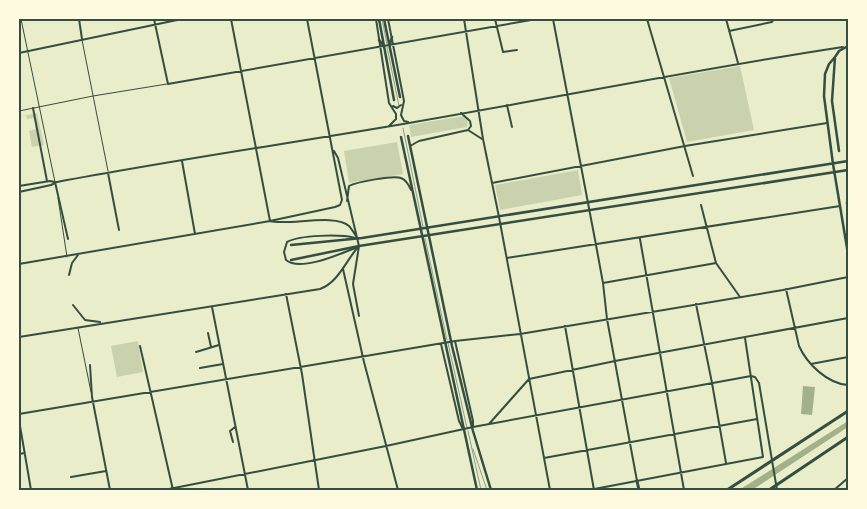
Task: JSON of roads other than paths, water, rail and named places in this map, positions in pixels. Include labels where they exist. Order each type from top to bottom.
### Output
[{"type":"highway","points":[[728,490],[848,410]]},
{"type":"highway","points":[[769,490],[848,437]]},
{"type":"highway","points":[[637,481],[638,490]]},
{"type":"main road","points":[[380,19],[387,36],[394,100]]},
{"type":"main road","points":[[387,36],[387,46],[400,98]]},
{"type":"main road","points":[[379,40],[387,46]]},
{"type":"main road","points":[[848,46],[839,50],[829,64],[825,74],[824,96],[834,172],[848,254]]},
{"type":"main road","points":[[835,57],[832,101],[839,151]]},
{"type":"main road","points":[[408,136],[450,337],[491,490]]},
{"type":"main road","points":[[401,137],[463,430],[479,490]]},
{"type":"main road","points":[[291,245],[358,239],[848,161]]},
{"type":"main road","points":[[291,260],[359,246],[848,170]]},
{"type":"main road","points":[[847,203],[848,210]]},
{"type":"street","points":[[21,19],[68,239]]},
{"type":"street","points":[[79,19],[119,230]]},
{"type":"street","points":[[154,19],[168,84]]},
{"type":"street","points":[[19,53],[182,19]]},
{"type":"street","points":[[231,19],[270,221]]},
{"type":"street","points":[[19,264],[270,221],[334,207],[341,203],[333,148],[307,19]]},
{"type":"street","points":[[379,40],[380,19]]},
{"type":"street","points":[[387,36],[388,19]]},
{"type":"street","points":[[464,19],[491,183],[501,224],[550,490]]},
{"type":"street","points":[[495,19],[503,52],[517,50]]},
{"type":"street","points":[[512,19],[513,23]]},
{"type":"street","points":[[19,112],[93,96],[241,72],[315,57],[538,19]]},
{"type":"street","points":[[553,19],[596,244],[607,319],[637,481]]},
{"type":"street","points":[[648,19],[693,176]]},
{"type":"street","points":[[726,19],[738,63]]},
{"type":"street","points":[[729,32],[772,22],[774,19]]},
{"type":"street","points":[[387,46],[395,56],[404,101],[400,115],[404,121],[413,122]]},
{"type":"street","points":[[387,46],[382,58],[389,103],[396,116],[394,121],[388,126]]},
{"type":"street","points":[[19,186],[47,181],[55,182],[255,149],[663,76],[843,47]]},
{"type":"street","points":[[389,103],[397,108],[404,101]]},
{"type":"street","points":[[507,105],[512,127]]},
{"type":"street","points":[[33,108],[47,181]]},
{"type":"street","points":[[460,113],[470,121],[471,126],[468,130]]},
{"type":"street","points":[[491,183],[685,146],[827,123]]},
{"type":"street","points":[[410,146],[419,141],[468,130],[483,139]]},
{"type":"street","points":[[333,148],[338,158],[358,239],[357,265],[352,284],[359,316]]},
{"type":"street","points":[[182,160],[195,234]]},
{"type":"street","points":[[348,201],[349,186],[363,182],[398,177],[406,182],[411,190]]},
{"type":"street","points":[[19,192],[51,186],[55,182]]},
{"type":"street","points":[[55,182],[67,257]]},
{"type":"street","points":[[701,205],[716,263],[740,297]]},
{"type":"street","points":[[507,258],[840,206]]},
{"type":"street","points":[[270,221],[275,223],[303,221],[339,222],[348,224],[358,239]]},
{"type":"street","points":[[358,239],[340,236],[295,239],[287,242],[284,252],[286,260],[290,264],[295,265],[328,258],[359,246]]},
{"type":"street","points":[[640,238],[684,490]]},
{"type":"street","points":[[19,337],[326,287],[343,269],[359,246]]},
{"type":"street","points":[[69,275],[72,263],[78,255]]},
{"type":"street","points":[[603,283],[716,263]]},
{"type":"street","points":[[343,269],[363,357],[398,490]]},
{"type":"street","points":[[19,414],[454,342],[520,334],[848,277]]},
{"type":"street","points":[[786,289],[799,346],[803,355],[811,364],[836,382],[848,385]]},
{"type":"street","points":[[286,294],[300,367],[319,490]]},
{"type":"street","points":[[696,304],[726,463]]},
{"type":"street","points":[[73,305],[85,320],[106,322]]},
{"type":"street","points":[[212,307],[248,490]]},
{"type":"street","points":[[488,425],[529,379],[660,352],[848,318]]},
{"type":"street","points":[[565,326],[594,490]]},
{"type":"street","points":[[78,327],[110,490]]},
{"type":"street","points":[[208,333],[211,347]]},
{"type":"street","points":[[589,490],[763,456],[745,338]]},
{"type":"street","points":[[454,342],[473,427]]},
{"type":"street","points":[[196,352],[219,344]]},
{"type":"street","points":[[442,344],[459,421],[463,430]]},
{"type":"street","points":[[140,346],[173,490]]},
{"type":"street","points":[[811,364],[848,356]]},
{"type":"street","points":[[200,368],[223,364]]},
{"type":"street","points":[[90,365],[92,397]]},
{"type":"street","points":[[164,490],[173,490],[467,428],[580,409],[751,376],[758,380],[760,388],[777,490]]},
{"type":"street","points":[[544,458],[757,419]]},
{"type":"street","points":[[19,420],[31,490]]},
{"type":"street","points":[[232,442],[230,431],[235,427]]},
{"type":"street","points":[[19,454],[24,453]]},
{"type":"street","points":[[71,477],[106,471]]},
{"type":"street","points":[[834,490],[848,478]]},
{"type":"lane","points":[[387,46],[399,107]]},
{"type":"lane","points":[[400,111],[401,120]]},
{"type":"lane","points":[[403,128],[479,490]]},
{"type":"lane","points":[[471,445],[487,490]]}]
